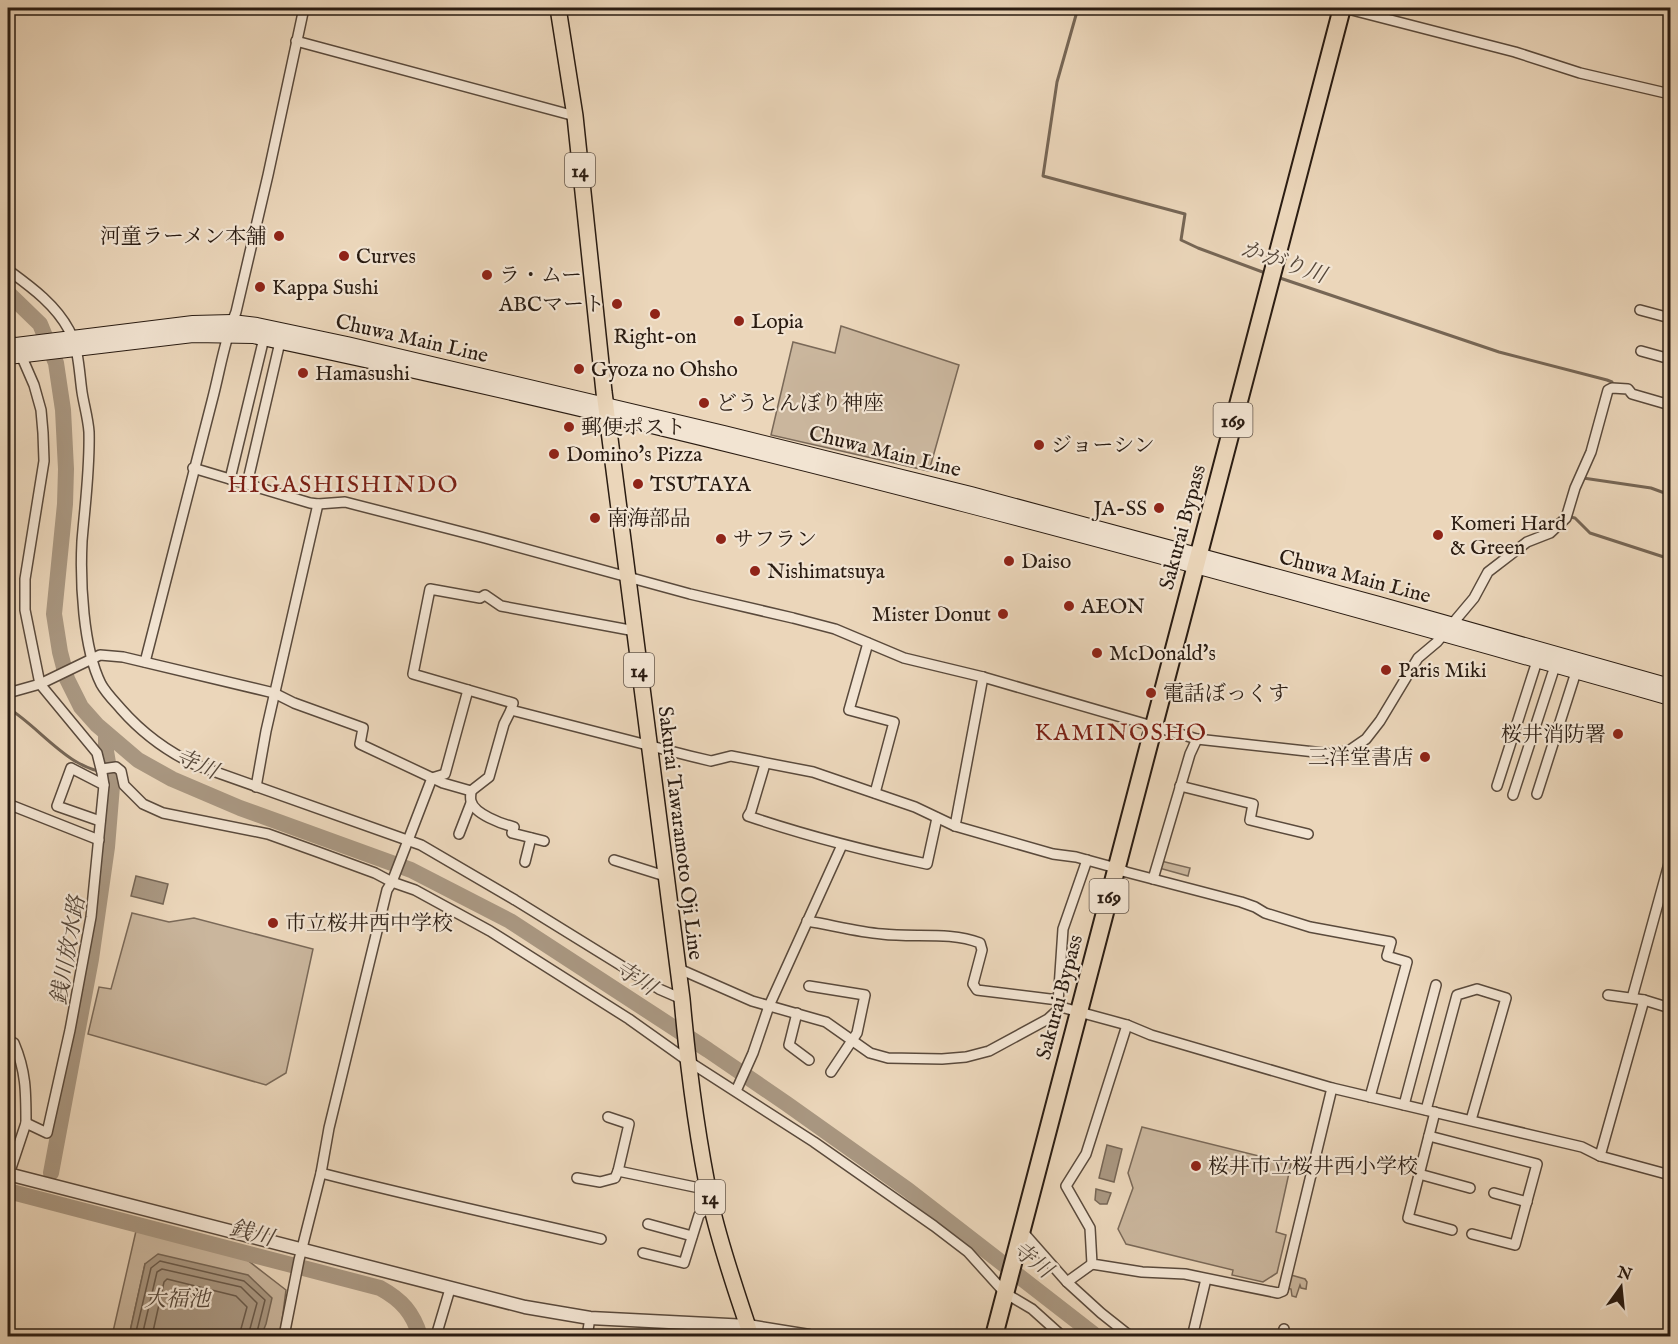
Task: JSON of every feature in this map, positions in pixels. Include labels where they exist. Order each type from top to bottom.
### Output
[{"type":"highway","name":"Sakurai Bypass","points":[[994,1336],[1343,8]]},
{"type":"main road","name":"Sakurai Tawaramoto Oji Line","points":[[558,8],[575,116],[607,411],[687,1057],[710,1197],[738,1300],[749,1331]]},
{"type":"main road","name":"Chuwa Main Line","points":[[230,328],[280,342],[607,411]]},
{"type":"main road","name":"Chuwa Main Line","points":[[13,348],[193,335],[230,328],[347,344],[1197,561],[1447,630],[1671,686]]},
{"type":"main road","name":"Chuwa Main Line","points":[[1447,630],[1537,661],[1671,698]]},
{"type":"street","points":[[8,15],[10,8]]},
{"type":"street","points":[[145,662],[268,175],[304,8]]},
{"type":"street","points":[[1343,8],[1515,52],[1592,76],[1671,94]]},
{"type":"street","points":[[296,41],[575,116]]},
{"type":"street","points":[[8,270],[55,310],[72,343],[89,431],[82,544],[83,592],[89,660],[106,692],[133,722],[149,738],[171,753],[196,765],[405,844],[421,845],[523,904],[682,1003]]},
{"type":"street","points":[[1640,310],[1671,318]]},
{"type":"street","points":[[230,479],[264,338]]},
{"type":"street","points":[[247,484],[280,342]]},
{"type":"street","points":[[13,348],[34,385],[41,410],[43,433],[44,461],[25,590],[25,610],[42,683],[97,753],[103,777],[99,840],[90,917],[47,1133],[26,1122]]},
{"type":"street","points":[[1641,351],[1671,359]]},
{"type":"street","points":[[193,468],[318,504],[345,502],[628,578],[835,629],[904,658],[983,677],[1197,739],[1333,754],[1350,750],[1366,739],[1380,721],[1418,658],[1447,630],[1474,598],[1488,573],[1527,542],[1550,533],[1566,518],[1575,488],[1591,452],[1608,390],[1628,389],[1632,394],[1671,405]]},
{"type":"street","points":[[256,787],[274,693],[318,504]]},
{"type":"street","points":[[471,790],[489,777],[504,724],[513,703],[413,674],[430,589],[480,598],[485,595],[501,606],[635,631]]},
{"type":"street","points":[[868,643],[849,710],[894,722],[875,793]]},
{"type":"street","points":[[8,693],[42,683],[100,655],[145,662],[274,693],[294,703],[363,728],[360,744],[432,778],[471,790]]},
{"type":"street","points":[[1497,786],[1537,661]]},
{"type":"street","points":[[1513,795],[1555,666]]},
{"type":"street","points":[[1537,794],[1576,672]]},
{"type":"street","points":[[955,826],[983,677]]},
{"type":"street","points":[[432,778],[445,774],[468,690]]},
{"type":"street","points":[[511,710],[711,761],[731,756],[832,777],[915,807],[955,826],[1053,854],[1088,860],[1255,907],[1265,913],[1310,927],[1391,942],[1387,956],[1407,962],[1370,1097]]},
{"type":"street","points":[[1153,879],[1190,754],[1197,739]]},
{"type":"street","points":[[765,764],[748,816],[842,845],[927,864],[937,818]]},
{"type":"street","points":[[103,777],[116,767],[121,771],[124,786],[143,804],[164,813],[268,834],[375,873],[415,890],[490,931],[629,1018],[934,1226],[968,1252],[1006,1291],[1032,1309],[1062,1336]]},
{"type":"street","points":[[100,821],[57,806],[71,768],[103,777]]},
{"type":"street","points":[[284,1336],[329,1128],[387,890],[432,778]]},
{"type":"street","points":[[1180,786],[1253,804],[1250,820],[1308,834]]},
{"type":"street","points":[[459,834],[471,803],[471,790]]},
{"type":"street","points":[[471,803],[500,823],[514,827],[512,833],[544,841]]},
{"type":"street","points":[[8,804],[99,840]]},
{"type":"street","points":[[525,862],[531,838]]},
{"type":"street","points":[[736,1091],[753,1053],[769,1006],[842,845]]},
{"type":"street","points":[[614,860],[665,876]]},
{"type":"street","points":[[676,968],[752,1002],[826,1022],[870,1053],[888,1058],[942,1059],[966,1057],[989,1051],[1048,1019],[1059,1004],[1063,929],[1088,860]]},
{"type":"street","points":[[1632,998],[1671,860]]},
{"type":"street","points":[[807,921],[881,934],[971,940],[980,943],[982,950],[973,984],[977,990],[1059,1004],[1078,1012],[1127,1025],[1151,1035],[1332,1088],[1582,1147],[1600,1156],[1671,1175]]},
{"type":"street","points":[[1404,1105],[1436,985]]},
{"type":"street","points":[[809,986],[865,995],[857,1033],[831,1072]]},
{"type":"street","points":[[1452,1230],[1408,1218],[1429,1136],[1430,1111],[1457,995],[1477,989],[1506,998],[1471,1120]]},
{"type":"street","points":[[1608,995],[1644,1000],[1671,1008]]},
{"type":"street","points":[[1600,1156],[1644,1000]]},
{"type":"street","points":[[797,1013],[789,1045],[809,1060]]},
{"type":"street","points":[[1092,1264],[1090,1228],[1066,1186],[1086,1154],[1127,1025]]},
{"type":"street","points":[[8,1040],[14,1043],[22,1062],[26,1083],[26,1122],[8,1174],[301,1255],[525,1307],[590,1318],[809,1336]]},
{"type":"street","points":[[1067,1282],[1092,1264],[1206,1279],[1278,1293],[1283,1291],[1332,1088]]},
{"type":"street","points":[[577,1178],[600,1182],[615,1178],[628,1124],[608,1118]]},
{"type":"street","points":[[1429,1136],[1537,1164],[1515,1245],[1472,1234]]},
{"type":"street","points":[[618,1171],[710,1197],[699,1215],[684,1263],[643,1253]]},
{"type":"street","points":[[321,1173],[416,1198],[444,1202],[601,1239]]},
{"type":"street","points":[[1419,1174],[1470,1188]]},
{"type":"street","points":[[1494,1193],[1527,1202]]},
{"type":"street","points":[[648,1224],[692,1236]]},
{"type":"street","points":[[1021,1234],[1067,1282],[1130,1336]]},
{"type":"street","points":[[1193,1333],[1206,1279]]},
{"type":"street","points":[[436,1336],[450,1289]]},
{"type":"street","points":[[587,1336],[590,1318]]},
{"type":"shaded area","points":[[841,326],[959,365],[929,471],[771,435],[793,342],[835,353]]},
{"type":"shaded area","points":[[1161,861],[1190,868],[1188,876],[1159,868]]},
{"type":"shaded area","points":[[132,913],[169,922],[194,918],[313,949],[286,1073],[266,1085],[88,1034],[99,987],[111,989]]},
{"type":"shaded area","points":[[1142,1127],[1291,1164],[1276,1232],[1286,1235],[1277,1273],[1263,1282],[1232,1275],[1233,1270],[1126,1244],[1118,1229],[1133,1188],[1128,1173]]},
{"type":"shaded area","points":[[136,1231],[242,1256],[286,1290],[280,1336],[261,1336],[263,1328],[145,1264],[129,1336],[112,1336]]},
{"type":"shaded area","points":[[1291,1275],[1305,1279],[1307,1282],[1306,1289],[1301,1288],[1300,1285],[1296,1297],[1292,1296],[1291,1289],[1287,1288]]},
{"type":"water","points":[[136,876],[168,884],[163,904],[131,896]]},
{"type":"water","points":[[1107,1145],[1122,1149],[1114,1182],[1099,1178]]},
{"type":"water","points":[[1096,1189],[1111,1193],[1107,1204],[1100,1204],[1095,1200]]},
{"type":"water","name":"大福池","points":[[158,1254],[248,1275],[272,1298],[261,1336],[129,1336],[145,1264]]},
{"type":"waterway","name":"かがり川","points":[[1078,8],[1057,82],[1043,176],[1185,214],[1181,240],[1268,274]]},
{"type":"waterway","name":"かがり川","points":[[1277,277],[1499,352],[1607,380],[1612,382],[1611,388]]},
{"type":"waterway","name":"寺川","points":[[8,293],[40,324],[56,363],[63,410],[66,469],[65,504],[54,614],[67,679],[81,707],[97,725],[138,760],[172,779],[240,808],[411,870],[510,921],[787,1104],[908,1190],[1096,1336]]},
{"type":"waterway","points":[[1583,478],[1651,488],[1670,495]]},
{"type":"waterway","points":[[1570,516],[1590,533],[1670,559]]},
{"type":"waterway","points":[[8,708],[69,757],[82,765],[111,773]]},
{"type":"waterway","name":"銭川放水路","points":[[51,1173],[91,959],[107,847],[112,786],[106,751],[106,734]]},
{"type":"waterway","name":"銭川","points":[[8,1191],[380,1288],[395,1297],[406,1308],[420,1336]]},
{"type":"place","name":"河童ラーメン本舗","points":[[279,236]]},
{"type":"place","name":"Curves","points":[[344,256]]},
{"type":"place","name":"ラ・ムー","points":[[487,275]]},
{"type":"place","name":"Kappa Sushi","points":[[260,287]]},
{"type":"place","name":"ABCマート","points":[[617,304]]},
{"type":"place","name":"Right-on","points":[[655,314]]},
{"type":"place","name":"Lopia","points":[[739,321]]},
{"type":"place","name":"Gyoza no Ohsho","points":[[579,369]]},
{"type":"place","name":"Hamasushi","points":[[303,373]]},
{"type":"place","name":"どうとんぼり神座","points":[[704,403]]},
{"type":"place","name":"郵便ポスト","points":[[569,427]]},
{"type":"place","name":"ジョーシン","points":[[1039,445]]},
{"type":"place","name":"Domino's Pizza","points":[[554,454]]},
{"type":"place","name":"TSUTAYA","points":[[638,484]]},
{"type":"place","name":"JA-SS","points":[[1159,508]]},
{"type":"place","name":"南海部品","points":[[595,518]]},
{"type":"place","name":"Komeri Hard & Green","points":[[1438,535]]},
{"type":"place","name":"サフラン","points":[[721,539]]},
{"type":"place","name":"Daiso","points":[[1009,561]]},
{"type":"place","name":"Nishimatsuya","points":[[755,571]]},
{"type":"place","name":"AEON","points":[[1069,606]]},
{"type":"place","name":"Mister Donut","points":[[1003,614]]},
{"type":"place","name":"McDonald's","points":[[1097,653]]},
{"type":"place","name":"Paris Miki","points":[[1386,670]]},
{"type":"place","name":"電話ぼっくす","points":[[1151,693]]},
{"type":"place","name":"桜井消防署","points":[[1618,734]]},
{"type":"place","name":"三洋堂書店","points":[[1425,757]]},
{"type":"place","name":"市立桜井西中学校","points":[[273,923]]},
{"type":"place","name":"桜井市立桜井西小学校","points":[[1196,1166]]},
{"type":"district","name":"HIGASHISHINDO","points":[[343,484]]},
{"type":"district","name":"KAMINOSHO","points":[[1121,732]]}]
